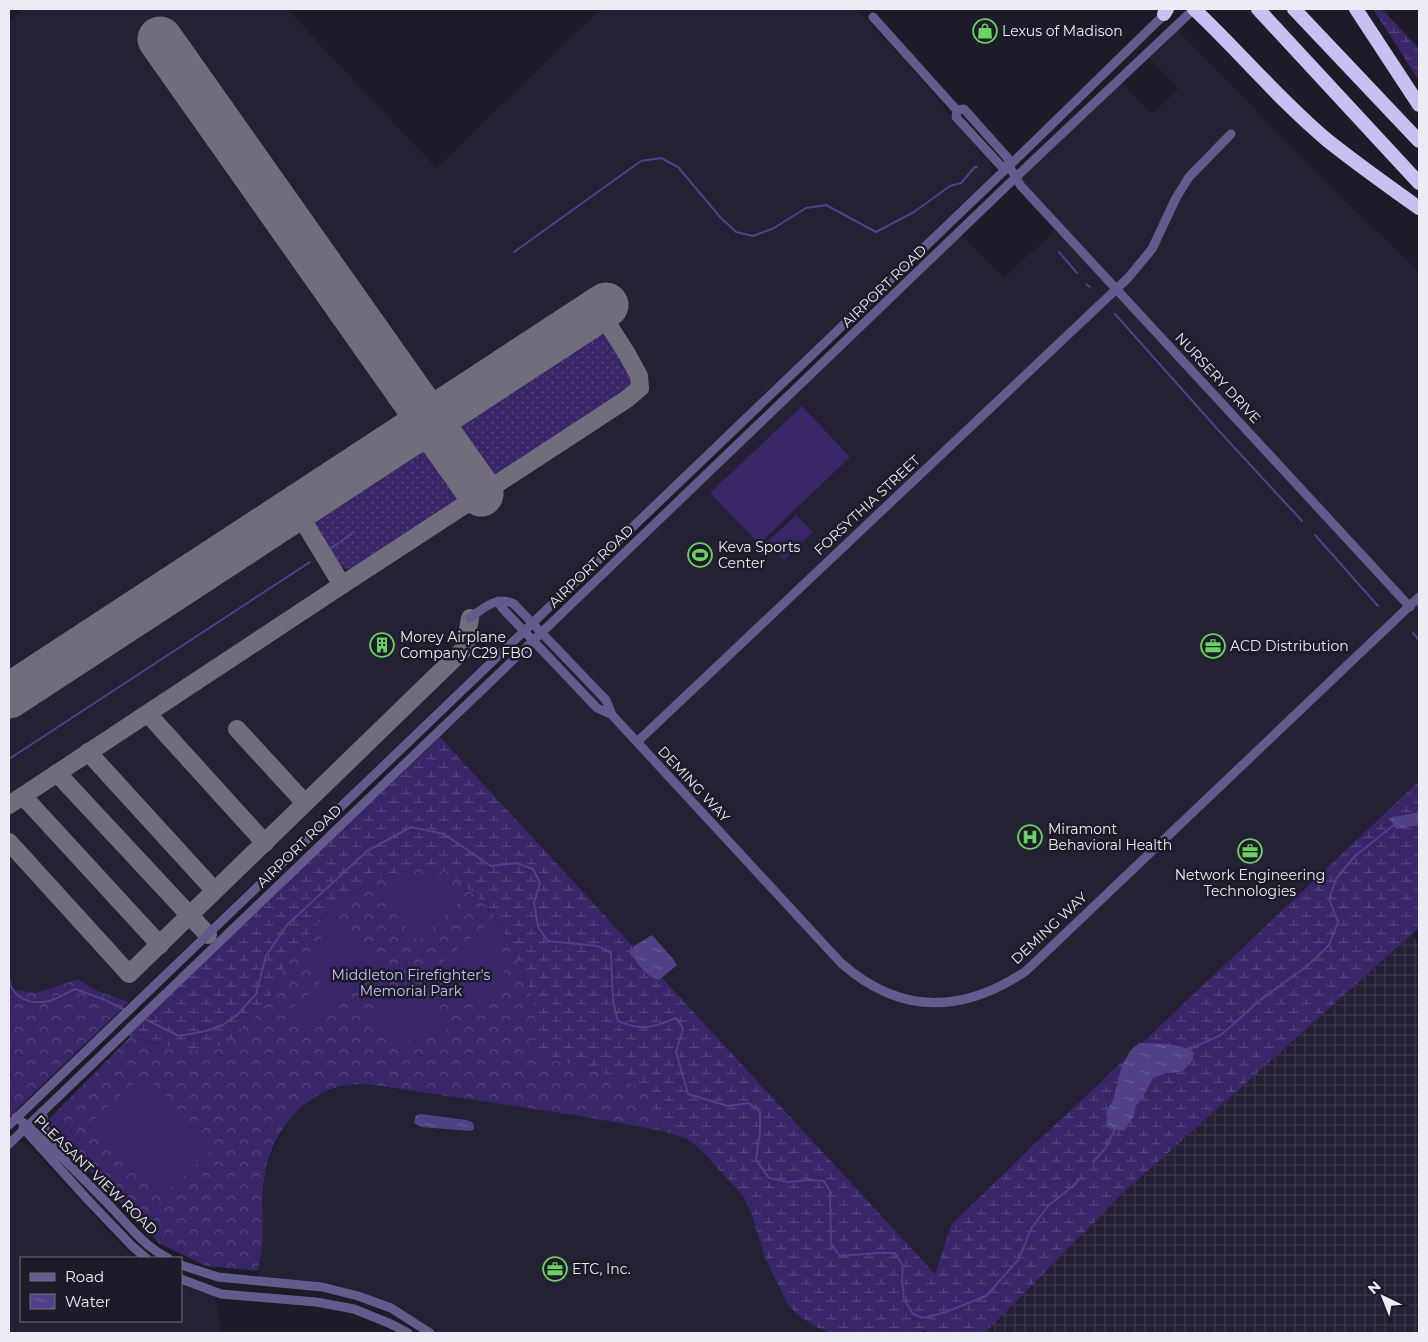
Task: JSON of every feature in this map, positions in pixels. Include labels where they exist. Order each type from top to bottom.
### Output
[{"type":"highway","points":[[1194,9],[1281,97],[1327,139],[1419,208]]},
{"type":"highway","points":[[1258,9],[1419,183]]},
{"type":"highway","points":[[1294,9],[1419,141]]},
{"type":"highway","points":[[1355,9],[1419,105]]},
{"type":"street","name":"AIRPORT ROAD","points":[[9,1144],[1015,178],[1194,9]]},
{"type":"street","name":"AIRPORT ROAD","points":[[9,1125],[534,623],[1009,166],[1167,11]]},
{"type":"street","name":"NURSERY DRIVE","points":[[874,17],[957,110],[964,109],[1008,158],[1009,166],[1015,178],[1410,607]]},
{"type":"street","name":"FORSYTHIA STREET","points":[[637,742],[1116,289],[1152,249],[1176,198],[1189,177],[1231,134]]},
{"type":"street","name":"DEMING WAY","points":[[612,715],[597,708],[502,608],[498,601],[508,601],[514,604],[534,623],[606,700],[612,715],[853,974],[878,989],[918,1002],[942,1003],[964,1000],[996,989],[1026,971],[1419,598]]},
{"type":"street","points":[[470,618],[491,603],[498,601]]},
{"type":"street","points":[[42,1112],[47,1137],[57,1152]]},
{"type":"street","name":"PLEASANT VIEW ROAD","points":[[16,1117],[119,1233],[145,1257]]},
{"type":"street","name":"PLEASANT VIEW ROAD","points":[[26,1128],[57,1152],[140,1238],[166,1257]]},
{"type":"street","points":[[182,1265],[218,1277],[322,1287],[358,1296],[391,1308],[430,1333]]},
{"type":"street","points":[[182,1279],[221,1294],[316,1302],[354,1309],[408,1333]]},
{"type":"shaded area","points":[[24,9],[287,9],[436,168],[601,9],[856,9],[911,67],[993,167],[990,176],[913,251],[129,1002],[95,990],[78,979],[36,993],[9,989],[9,22]]},
{"type":"shaded area","points":[[1176,28],[1334,191],[1419,271],[1419,781],[1032,1146],[951,1225],[935,1275],[440,737],[510,670],[521,652],[959,232],[1004,278],[1059,227],[1015,178],[1119,80],[1152,114],[1179,89],[1147,55]]},
{"type":"shaded area","points":[[1412,935],[1419,943],[1419,1333],[985,1333],[1121,1195]]},
{"type":"shaded area","points":[[347,1085],[368,1085],[574,1115],[663,1131],[687,1139],[701,1150],[743,1196],[751,1212],[765,1258],[797,1314],[812,1325],[830,1333],[438,1333],[399,1309],[377,1300],[258,1277],[262,1246],[264,1179],[271,1153],[288,1122],[306,1102],[322,1093]]},
{"type":"shaded area","points":[[21,1142],[29,1146],[134,1257],[20,1257],[20,1322],[182,1322],[182,1286],[215,1296],[221,1333],[9,1333],[9,1149],[16,1143]]},
{"type":"green space","points":[[1373,9],[1382,9],[1419,49],[1419,81]]},
{"type":"green space","points":[[593,332],[601,332],[608,337],[631,372],[633,384],[625,394],[495,478],[455,422]]},
{"type":"green space","points":[[802,406],[850,457],[759,544],[710,493]]},
{"type":"green space","points":[[425,442],[463,499],[362,566],[350,569],[339,566],[313,524],[318,511]]},
{"type":"green space","points":[[796,515],[813,532],[784,560],[767,542]]},
{"type":"green space","points":[[440,737],[935,1274],[951,1225],[1032,1146],[1419,781],[1419,928],[1121,1195],[985,1333],[925,1333],[925,1330],[918,1333],[830,1333],[812,1325],[788,1305],[765,1258],[751,1212],[743,1196],[701,1150],[687,1139],[663,1131],[651,1098],[643,1089],[616,1077],[533,1053],[535,1010],[528,983],[514,949],[494,915],[471,891],[449,873],[421,867],[390,874],[357,890],[330,910],[289,957],[266,1005],[249,1024],[222,1045],[194,1051],[128,1035]]},
{"type":"green space","name":"Middleton Firefighter's Memorial Park","points":[[421,867],[449,873],[471,891],[494,915],[514,949],[528,983],[535,1010],[533,1053],[616,1077],[643,1089],[651,1098],[663,1131],[574,1115],[393,1088],[347,1085],[331,1089],[302,1107],[290,1119],[273,1148],[264,1180],[262,1248],[258,1271],[206,1266],[160,1244],[82,1163],[47,1121],[130,1037],[159,1044],[266,1005],[289,957],[330,910],[357,890],[390,874]]},
{"type":"green space","points":[[422,875],[445,881],[465,897],[418,941],[376,892],[401,877]]},
{"type":"green space","points":[[336,917],[380,960],[335,1006],[319,984],[316,975],[315,959],[323,936]]},
{"type":"green space","points":[[488,923],[500,945],[504,968],[498,990],[492,1001],[483,1011],[441,963]]},
{"type":"green space","points":[[78,979],[95,990],[129,1002],[9,1117],[9,989],[36,993]]},
{"type":"green space","points":[[411,980],[454,1025],[427,1038],[408,1041],[389,1038],[379,1034],[363,1021]]},
{"type":"green space","points":[[310,993],[330,1015],[312,1032],[291,1010]]},
{"type":"green space","points":[[144,1074],[214,1148],[161,1197],[92,1122]]},
{"type":"water","points":[[1419,812],[1419,825],[1396,829],[1390,818]]},
{"type":"water","points":[[652,935],[677,965],[659,980],[646,973],[630,953],[634,946]]},
{"type":"water","points":[[1139,1043],[1168,1044],[1187,1049],[1194,1052],[1192,1061],[1182,1072],[1166,1073],[1153,1078],[1143,1097],[1135,1107],[1134,1116],[1124,1131],[1108,1128],[1106,1112],[1113,1100],[1122,1066],[1130,1051]]},
{"type":"water","points":[[416,1115],[466,1120],[472,1122],[474,1129],[471,1131],[421,1127],[414,1123]]},
{"type":"waterway","points":[[514,252],[641,161],[661,158],[678,167],[720,217],[736,232],[753,236],[774,228],[806,208],[826,205],[876,232],[914,212],[950,186],[961,183],[977,167]]},
{"type":"waterway","points":[[1059,252],[1077,273]]},
{"type":"waterway","points":[[1086,284],[1090,287]]},
{"type":"waterway","points":[[1115,314],[1302,521]]},
{"type":"waterway","points":[[330,549],[354,532]]},
{"type":"waterway","points":[[1315,535],[1378,606]]},
{"type":"waterway","points":[[9,759],[310,562]]},
{"type":"waterway","points":[[1413,633],[1419,640]]},
{"type":"waterway","points":[[1187,1050],[1221,1035],[1259,1001],[1306,967],[1329,945],[1338,922],[1329,899],[1336,879],[1355,856],[1394,825]]},
{"type":"waterway","points":[[143,1018],[179,1036],[206,1031],[223,1025],[237,1015],[256,994],[266,956],[287,925],[367,851],[411,827],[444,834],[491,866],[516,863],[533,869],[540,883],[534,903],[538,927],[548,941],[597,946],[611,953],[613,1001],[618,1021],[635,1026],[648,1027],[677,1018],[683,1029],[676,1052],[688,1094],[728,1106],[749,1103],[760,1112],[760,1132],[756,1160],[769,1178],[788,1182],[824,1181],[830,1191],[831,1244],[840,1256],[895,1253],[903,1266],[904,1299],[913,1314],[923,1318],[946,1312],[986,1296],[1019,1259],[1031,1229],[1048,1206],[1079,1179]]},
{"type":"waterway","points":[[9,945],[9,957]]},
{"type":"waterway","points":[[9,980],[14,992],[29,1001],[42,1002],[52,1000],[75,989],[125,1010]]},
{"type":"waterway","points":[[1093,1162],[1105,1149],[1115,1129]]},
{"type":"taxiway","points":[[9,805],[627,399],[640,388],[639,376],[599,310]]},
{"type":"taxiway","points":[[296,509],[342,585]]},
{"type":"taxiway","points":[[9,842],[129,974],[465,648],[470,618]]},
{"type":"taxiway","points":[[148,714],[265,843]]},
{"type":"taxiway","points":[[237,729],[304,802]]},
{"type":"taxiway","points":[[88,752],[214,890]]},
{"type":"taxiway","points":[[57,773],[208,935]]},
{"type":"taxiway","points":[[23,796],[160,945]]},
{"type":"runway","points":[[160,39],[481,494]]},
{"type":"runway","points":[[9,696],[606,305]]},
{"type":"place","name":"Lexus of Madison","points":[[985,31]]},
{"type":"place","name":"Keva Sports Center","points":[[700,555]]},
{"type":"place","name":"Morey Airplane Company C29 FBO","points":[[382,645]]},
{"type":"place","name":"ACD Distribution","points":[[1213,646]]},
{"type":"place","name":"Miramont Behavioral Health","points":[[1030,837]]},
{"type":"place","name":"Network Engineering Technologies","points":[[1250,851]]},
{"type":"place","name":"ETC, Inc.","points":[[555,1269]]}]
